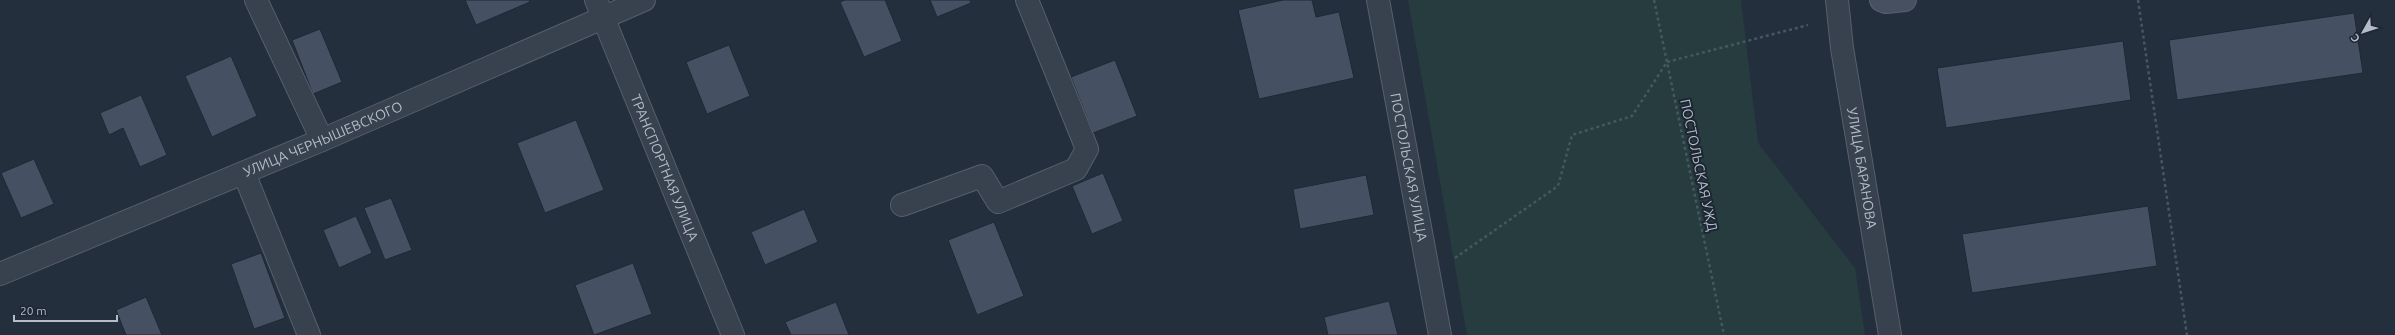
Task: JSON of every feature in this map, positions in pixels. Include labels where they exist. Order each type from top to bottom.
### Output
[{"type":"street","points":[[256,0],[322,140]]},
{"type":"street","name":"УЛИЦА ЧЕРНЫШЕВСКОГО","points":[[0,274],[322,140],[600,8],[644,0]]},
{"type":"street","points":[[902,205],[982,176],[998,202],[1076,169],[1087,149],[1027,0]]},
{"type":"street","name":"ПОСТОЛЬСКАЯ УЛИЦА","points":[[1378,0],[1440,335]]},
{"type":"street","name":"УЛИЦА БАРАНОВА","points":[[1837,0],[1842,48],[1890,335]]},
{"type":"street","points":[[1881,0],[1886,2],[1905,0]]},
{"type":"street","name":"ТРАНСПОРТНАЯ УЛИЦА","points":[[600,8],[733,335]]},
{"type":"street","points":[[244,173],[309,335]]},
{"type":"path","name":"ПОСТОЛЬСКАЯ УЖД","points":[[1654,0],[1724,335]]},
{"type":"path","points":[[2138,0],[2187,335]]},
{"type":"path","points":[[1429,277],[1558,186],[1572,135],[1632,116],[1667,62],[1808,24]]},
{"type":"green space","points":[[1408,0],[1741,0],[1758,143],[1855,268],[1865,335],[1467,335]]},
{"type":"building","points":[[465,0],[529,0],[530,2],[476,25]]},
{"type":"building","points":[[845,0],[885,0],[902,41],[864,57],[840,2]]},
{"type":"building","points":[[930,0],[970,0],[971,3],[937,17]]},
{"type":"building","points":[[1283,0],[1312,0],[1316,17],[1339,12],[1354,78],[1259,99],[1238,10]]},
{"type":"building","points":[[2354,13],[2363,73],[2177,100],[2169,40]]},
{"type":"building","points":[[320,29],[342,82],[313,94],[292,40]]},
{"type":"building","points":[[2123,41],[2131,100],[1946,128],[1937,68]]},
{"type":"building","points":[[729,45],[750,96],[707,114],[686,62]]},
{"type":"building","points":[[231,56],[257,116],[212,137],[185,76]]},
{"type":"building","points":[[1115,60],[1137,116],[1093,133],[1071,77]]},
{"type":"building","points":[[141,95],[167,155],[140,167],[123,128],[109,135],[100,113]]},
{"type":"building","points":[[576,120],[604,190],[545,213],[517,143]]},
{"type":"building","points":[[34,159],[54,204],[21,218],[1,173]]},
{"type":"building","points":[[1103,173],[1123,221],[1092,234],[1072,186]]},
{"type":"building","points":[[1366,175],[1374,215],[1300,229],[1293,189]]},
{"type":"building","points":[[391,198],[412,250],[385,260],[364,208]]},
{"type":"building","points":[[2148,206],[2157,266],[1972,293],[1962,234]]},
{"type":"building","points":[[804,209],[818,242],[765,265],[751,232]]},
{"type":"building","points":[[356,216],[372,253],[339,268],[323,230]]},
{"type":"building","points":[[994,222],[1024,296],[977,315],[948,240]]},
{"type":"building","points":[[261,253],[285,318],[254,329],[231,264]]},
{"type":"building","points":[[633,263],[652,314],[594,335],[575,285]]},
{"type":"building","points":[[146,297],[162,335],[126,335],[116,310]]},
{"type":"building","points":[[1389,301],[1398,335],[1328,335],[1324,317]]},
{"type":"building","points":[[836,302],[849,335],[791,335],[785,322]]}]
